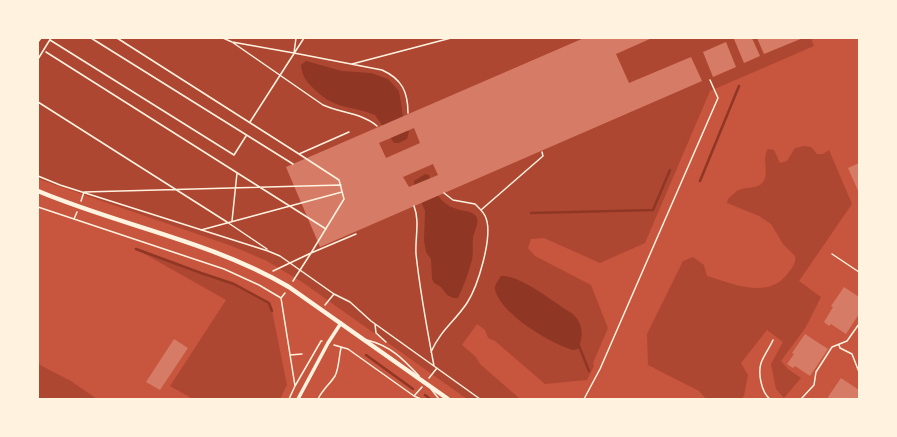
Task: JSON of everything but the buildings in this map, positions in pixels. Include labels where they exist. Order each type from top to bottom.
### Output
[{"type":"street","points":[[38,191],[206,248],[266,274],[341,323],[448,399]]},
{"type":"street","points":[[298,399],[328,343],[341,323]]},
{"type":"lane","points":[[91,38],[293,164]]},
{"type":"lane","points":[[38,59],[51,39],[234,155],[246,136]]},
{"type":"lane","points":[[584,399],[600,369],[718,98],[710,80]]},
{"type":"lane","points":[[832,254],[859,272]]},
{"type":"lane","points":[[425,383],[439,399]]},
{"type":"path","points":[[38,42],[41,38]]},
{"type":"path","points":[[117,38],[339,180],[344,199],[294,280]]},
{"type":"path","points":[[223,38],[232,42],[323,105],[339,112],[369,119],[377,126]]},
{"type":"path","points":[[294,53],[296,38]]},
{"type":"path","points":[[250,122],[304,38]]},
{"type":"path","points":[[350,65],[451,38]]},
{"type":"path","points":[[232,42],[382,70],[396,78],[405,90],[408,113]]},
{"type":"path","points":[[44,51],[326,229]]},
{"type":"path","points":[[38,102],[227,222],[268,251],[358,308],[375,324],[480,399]]},
{"type":"path","points":[[299,154],[349,132]]},
{"type":"path","points":[[481,210],[543,156],[542,152]]},
{"type":"path","points":[[232,221],[236,173]]},
{"type":"path","points":[[38,176],[268,251]]},
{"type":"path","points":[[84,192],[341,185]]},
{"type":"path","points":[[201,230],[342,192]]},
{"type":"path","points":[[432,352],[437,340],[470,298],[482,264],[487,222],[481,210],[475,204],[454,200],[444,193]]},
{"type":"path","points":[[414,206],[417,214],[415,234],[419,275],[434,366]]},
{"type":"path","points":[[38,207],[224,269],[254,282],[281,298],[296,386]]},
{"type":"path","points":[[266,274],[356,234]]},
{"type":"path","points":[[322,310],[334,294]]},
{"type":"path","points":[[375,324],[376,333],[389,345]]},
{"type":"path","points":[[801,399],[814,384],[816,372],[832,347],[846,341],[859,324]]},
{"type":"path","points":[[770,399],[767,397],[761,380],[761,363],[773,340]]},
{"type":"path","points":[[289,399],[321,341],[348,349],[414,396],[421,399]]},
{"type":"path","points":[[839,345],[840,348],[852,354],[859,372]]},
{"type":"path","points":[[318,399],[324,388],[330,383],[336,374],[341,348]]},
{"type":"path","points":[[290,355],[302,354]]},
{"type":"path","points":[[414,396],[436,368]]},
{"type":"shaded area","points":[[38,38],[811,38],[814,46],[710,91],[645,243],[600,263],[544,238],[531,239],[528,248],[535,256],[591,285],[608,328],[593,363],[594,366],[587,380],[545,384],[495,341],[488,338],[485,330],[477,324],[462,345],[476,357],[480,364],[520,399],[467,399],[302,282],[267,261],[232,246],[38,179]]},
{"type":"shaded area","points":[[306,61],[342,71],[371,73],[388,79],[399,91],[404,123],[409,132],[407,139],[399,143],[394,143],[375,115],[336,104],[322,96],[314,89],[303,75],[301,65]]},
{"type":"shaded area","points":[[804,146],[811,147],[817,154],[823,154],[829,150],[852,204],[799,281],[821,297],[806,327],[781,361],[788,369],[801,378],[784,398],[776,389],[771,364],[783,342],[767,330],[741,363],[748,375],[744,396],[741,399],[706,399],[699,391],[648,365],[647,334],[683,261],[693,257],[704,265],[707,276],[750,288],[771,286],[780,281],[788,273],[794,265],[795,256],[783,244],[771,224],[759,216],[727,203],[728,199],[737,191],[758,186],[763,182],[766,174],[765,157],[768,149],[774,150],[780,163],[787,161],[795,148]]},
{"type":"shaded area","points":[[425,174],[429,175],[435,191],[446,204],[471,213],[477,217],[473,238],[472,260],[458,298],[453,298],[447,295],[441,287],[434,283],[432,279],[431,259],[426,252],[424,241],[425,211],[414,185],[414,181]]},
{"type":"shaded area","points":[[136,249],[234,284],[269,303],[272,311],[287,385],[280,399],[193,399],[170,386],[226,300]]},
{"type":"shaded area","points":[[501,276],[518,280],[538,290],[573,314],[579,322],[582,330],[578,349],[573,350],[564,347],[540,335],[507,309],[499,299],[495,290]]},
{"type":"shaded area","points":[[38,364],[71,381],[97,399],[38,399]]},
{"type":"waterway","points":[[700,181],[739,86]]},
{"type":"waterway","points":[[531,213],[653,210],[670,170]]},
{"type":"waterway","points":[[136,249],[234,284],[269,303],[272,311]]},
{"type":"waterway","points":[[579,346],[589,371]]},
{"type":"waterway","points":[[366,355],[413,389]]},
{"type":"waterway","points":[[425,395],[430,399]]}]
